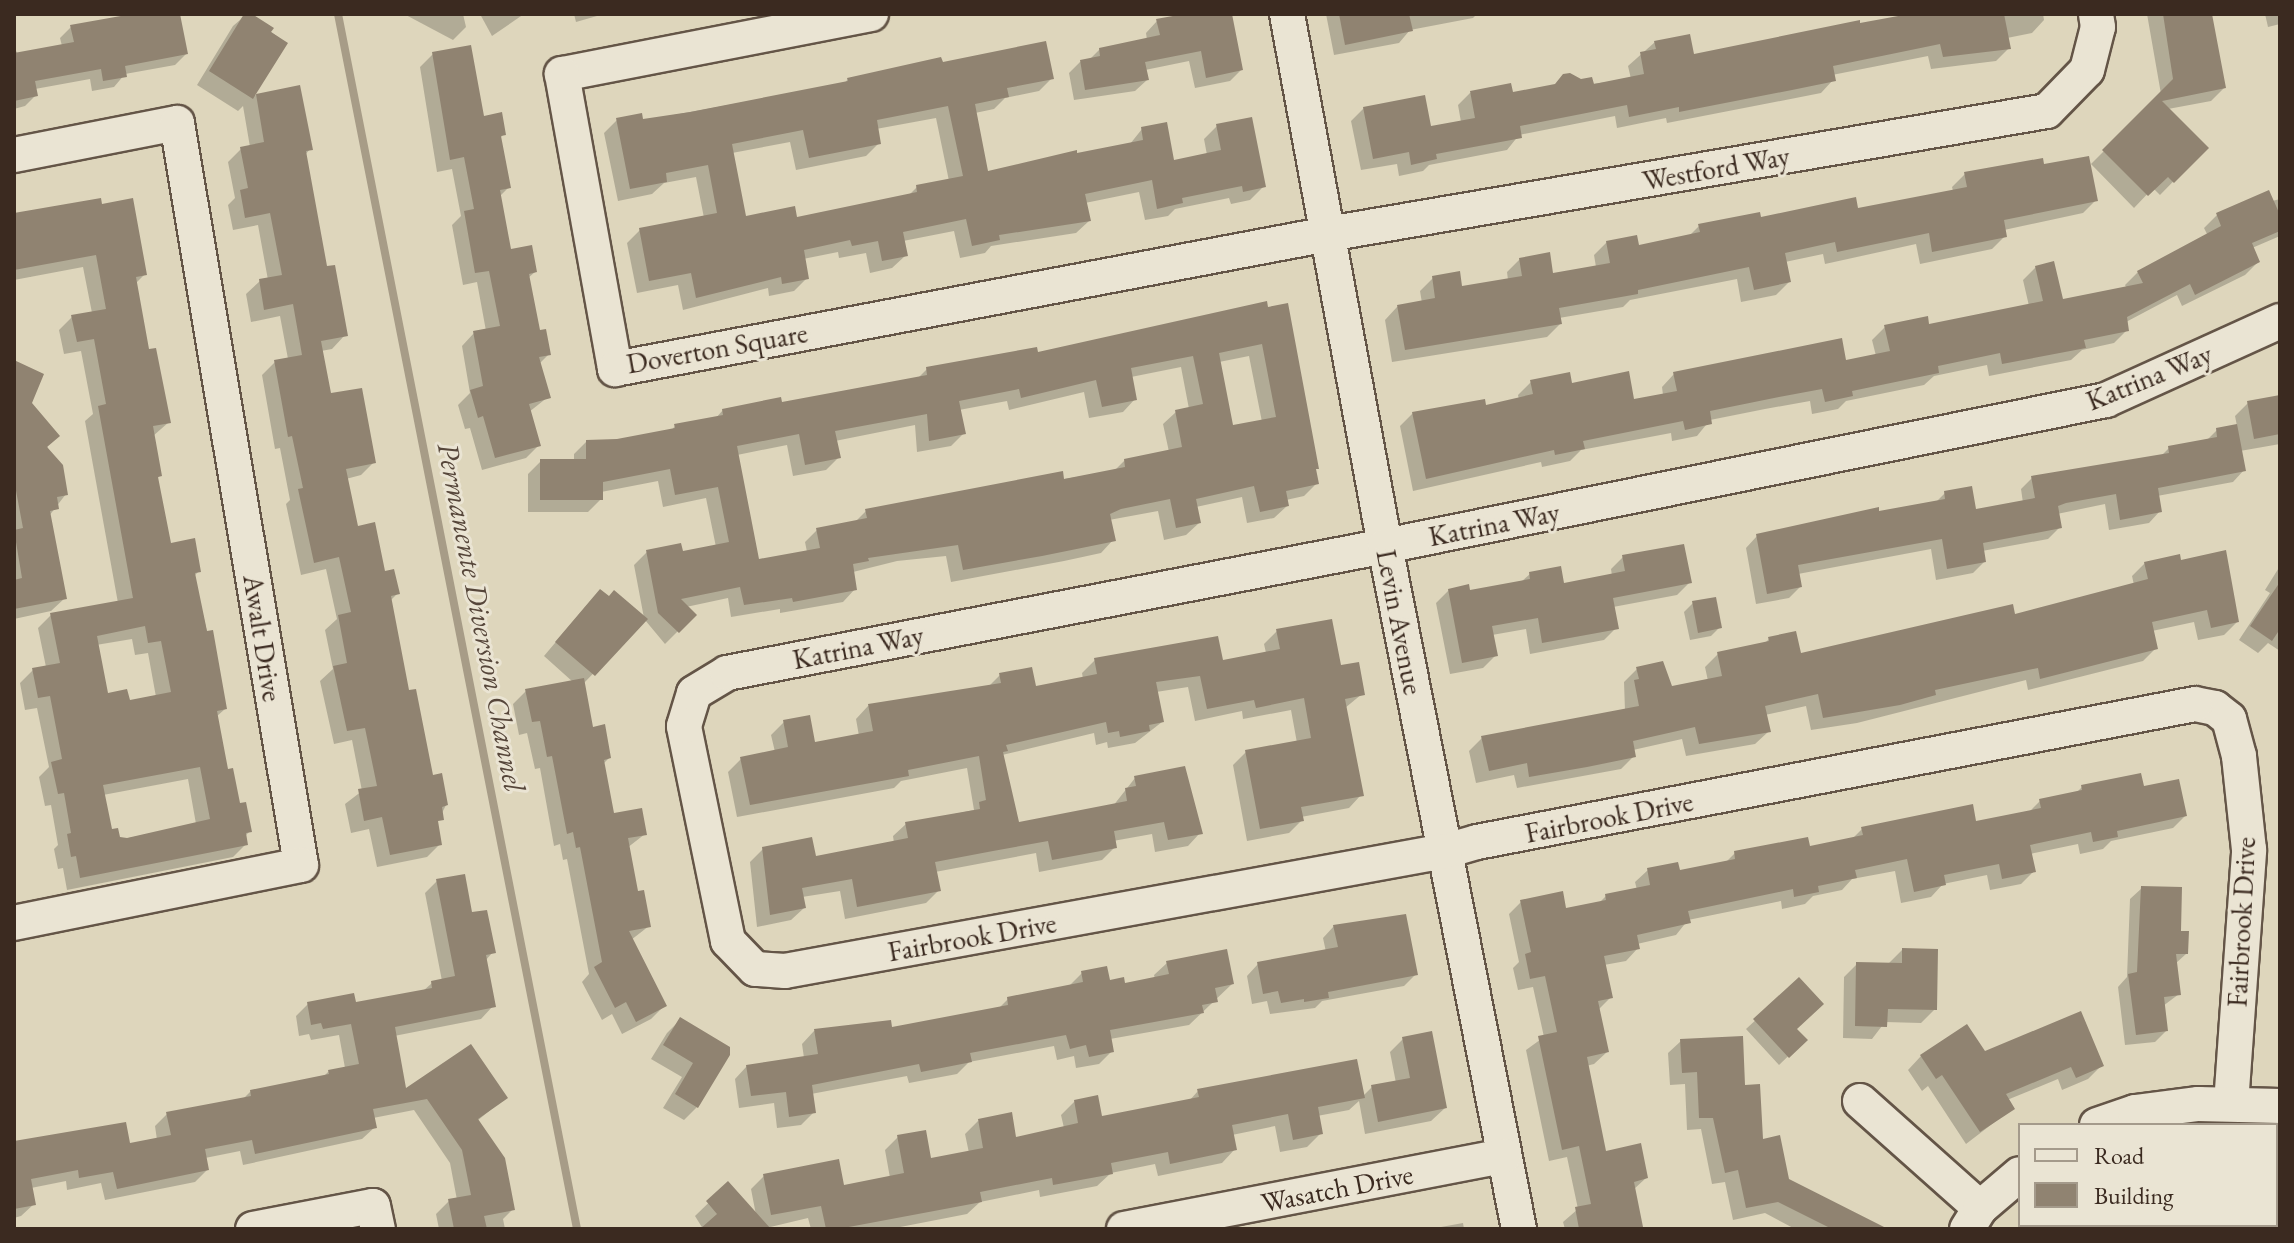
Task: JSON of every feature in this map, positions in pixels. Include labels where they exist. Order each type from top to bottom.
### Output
[{"type":"street","name":"Doverton Square","points":[[871,14],[562,74],[615,369],[1328,234]]},
{"type":"street","name":"Levin Avenue","points":[[1287,14],[1385,546],[1519,1229]]},
{"type":"street","name":"Westford Way","points":[[1328,234],[2047,111],[2087,70],[2098,27],[2096,14]]},
{"type":"street","name":"Awalt Drive","points":[[14,155],[177,123],[301,865],[15,917]]},
{"type":"street","name":"Katrina Way","points":[[704,828],[684,726],[694,693],[727,673],[1385,546],[2106,400],[2280,321]]},
{"type":"street","name":"Fairbrook Drive","points":[[704,828],[728,941],[755,969],[785,971],[1445,851],[1477,842],[2195,704],[2215,708],[2229,719],[2239,756],[2249,850],[2231,1104]]},
{"type":"street","points":[[1860,1101],[1974,1218],[2018,1176]]},
{"type":"street","points":[[2103,1123],[2135,1112],[2198,1104],[2280,1106]]},
{"type":"street","name":"Wasatch Drive","points":[[1124,1229],[1504,1156]]},
{"type":"street","points":[[253,1229],[376,1217]]},
{"type":"building","points":[[132,14],[180,14],[188,54],[125,66],[127,77],[103,81],[101,69],[35,81],[38,96],[14,101],[14,53],[74,42],[70,25]]},
{"type":"building","points":[[244,14],[252,14],[274,28],[271,32],[288,43],[253,99],[209,71]]},
{"type":"building","points":[[1184,14],[1232,14],[1243,70],[1206,78],[1201,51],[1145,62],[1149,80],[1085,90],[1080,60],[1100,56],[1099,48],[1160,35],[1156,19]]},
{"type":"building","points":[[1339,14],[1409,14],[1413,31],[1345,45]]},
{"type":"building","points":[[1909,14],[2004,14],[2011,49],[1943,57],[1940,44],[1833,66],[1836,81],[1792,90],[1679,112],[1679,107],[1629,117],[1627,105],[1520,126],[1522,138],[1436,154],[1437,159],[1411,165],[1409,152],[1373,159],[1363,107],[1425,95],[1431,126],[1475,118],[1470,91],[1511,83],[1513,92],[1555,84],[1563,74],[1570,73],[1581,79],[1592,77],[1594,84],[1644,74],[1640,52],[1656,49],[1654,41],[1690,34],[1694,54],[1860,20],[1860,23]]},
{"type":"building","points":[[2163,14],[2212,14],[2226,88],[2162,101],[2209,148],[2174,183],[2168,177],[2148,196],[2102,150],[2173,79]]},
{"type":"building","points":[[1046,41],[1054,79],[1007,88],[1009,97],[975,104],[988,171],[1077,150],[1077,153],[1143,140],[1141,127],[1167,122],[1174,160],[1221,150],[1216,124],[1252,117],[1266,187],[1243,192],[1242,186],[1182,198],[1183,203],[1157,209],[1152,180],[1085,194],[1091,221],[999,235],[1000,240],[972,246],[966,219],[903,232],[908,256],[882,261],[878,241],[852,246],[850,240],[804,250],[809,279],[782,284],[781,277],[696,298],[691,273],[649,281],[639,228],[717,213],[708,165],[666,173],[667,182],[630,189],[616,118],[642,113],[643,119],[690,112],[848,81],[847,78],[941,57],[943,62]],"holes":[[[948,106],[963,176],[916,185],[917,192],[797,217],[795,206],[746,216],[732,144],[803,130],[809,158],[881,144],[877,120]]]},
{"type":"building","points":[[471,45],[484,116],[502,112],[506,135],[501,136],[511,188],[500,190],[511,249],[532,245],[537,272],[529,274],[540,330],[546,329],[551,355],[539,357],[551,398],[529,404],[541,446],[495,458],[483,416],[478,418],[470,390],[483,386],[473,331],[500,326],[489,271],[475,273],[464,211],[474,209],[464,157],[450,160],[432,52]]},
{"type":"building","points":[[300,85],[313,150],[306,151],[327,266],[335,265],[348,336],[321,341],[331,393],[362,388],[376,463],[346,469],[358,526],[375,522],[385,571],[394,569],[400,594],[391,596],[409,690],[416,689],[433,775],[442,773],[448,805],[442,807],[444,820],[438,821],[442,845],[390,855],[382,817],[364,821],[358,789],[377,786],[365,728],[347,731],[333,666],[347,663],[338,615],[351,612],[339,557],[314,563],[298,489],[303,488],[292,436],[288,437],[274,360],[302,355],[293,304],[264,310],[259,279],[282,275],[270,213],[245,218],[240,190],[248,188],[240,147],[264,142],[256,94]]},
{"type":"building","points":[[2089,156],[2098,201],[2004,220],[2007,237],[1932,252],[1929,233],[1837,252],[1835,242],[1785,253],[1791,282],[1754,290],[1749,267],[1638,290],[1638,294],[1559,308],[1562,324],[1405,350],[1397,305],[1435,298],[1432,276],[1460,271],[1462,286],[1522,276],[1519,258],[1550,252],[1553,273],[1610,263],[1606,241],[1637,235],[1639,245],[1700,232],[1698,224],[1760,212],[1761,217],[1856,197],[1858,208],[1967,187],[1964,172],[2043,158],[2044,164]]},
{"type":"building","points":[[2269,190],[2280,215],[2280,231],[2252,243],[2260,262],[2195,295],[2190,284],[2127,317],[2129,331],[2084,340],[2086,348],[2002,364],[2000,353],[1938,366],[1939,373],[1852,391],[1853,396],[1825,402],[1822,389],[1779,397],[1710,411],[1712,424],[1685,430],[1683,421],[1583,441],[1585,449],[1555,455],[1554,450],[1426,479],[1412,412],[1485,399],[1486,405],[1533,394],[1530,380],[1570,372],[1572,383],[1629,371],[1634,399],[1677,391],[1673,372],[1842,338],[1846,360],[1890,351],[1884,325],[1928,316],[1929,324],[2043,301],[2035,266],[2054,261],[2063,299],[2143,283],[2137,271],[2221,226],[2216,213]]},
{"type":"building","points":[[101,198],[102,204],[133,198],[147,275],[136,277],[149,349],[156,348],[171,423],[153,426],[162,476],[158,477],[171,543],[195,538],[201,572],[195,573],[207,631],[213,630],[227,709],[217,711],[228,769],[233,768],[240,803],[246,802],[252,832],[246,833],[248,845],[80,878],[76,856],[71,857],[67,834],[71,833],[64,793],[58,794],[51,762],[62,759],[50,696],[38,698],[32,668],[60,663],[50,613],[133,598],[98,406],[106,404],[94,339],[77,342],[71,315],[106,309],[96,255],[14,270],[14,213]],"holes":[[[145,626],[148,643],[161,641],[171,692],[130,700],[127,689],[108,693],[97,636]],[[200,767],[210,819],[127,838],[120,837],[118,828],[112,829],[103,785]]]},
{"type":"building","points":[[1267,301],[1268,307],[1288,303],[1319,469],[1316,469],[1319,484],[1286,491],[1289,506],[1260,512],[1254,486],[1196,499],[1201,523],[1176,528],[1170,499],[1121,509],[1110,514],[1116,541],[963,570],[958,545],[868,558],[869,561],[853,564],[857,590],[793,602],[792,598],[744,605],[740,587],[681,599],[697,615],[679,633],[658,613],[646,550],[681,543],[683,551],[729,542],[718,487],[675,495],[670,469],[603,482],[603,500],[540,500],[540,459],[586,459],[586,440],[617,439],[675,428],[674,424],[723,415],[722,409],[781,397],[782,402],[927,375],[926,367],[1037,347],[1038,352]],"holes":[[[1262,344],[1276,417],[1233,425],[1219,353]],[[1193,356],[1203,404],[1175,410],[1182,447],[1124,459],[1125,467],[1064,479],[1063,471],[865,509],[867,518],[816,528],[820,548],[759,559],[737,446],[799,434],[805,465],[841,458],[835,431],[927,414],[929,441],[966,434],[959,401],[1019,389],[1021,398],[1096,380],[1102,407],[1137,400],[1131,368]]]},
{"type":"building","points":[[14,360],[44,374],[32,403],[60,436],[47,447],[63,465],[68,495],[57,497],[59,509],[50,511],[67,599],[14,609],[14,580],[22,578],[14,530],[23,528],[14,480]]},
{"type":"building","points":[[2280,395],[2280,434],[2254,439],[2247,401]]},
{"type":"building","points":[[2237,424],[2246,471],[2158,488],[2162,512],[2120,520],[2116,494],[2066,503],[2058,506],[2062,528],[1983,543],[1986,562],[1947,569],[1942,539],[1798,565],[1802,587],[1767,594],[1756,534],[1879,507],[1879,511],[1945,499],[1944,491],[1972,486],[1976,509],[2035,498],[2031,476],[2169,453],[2168,446],[2217,437],[2216,428]]},
{"type":"building","points":[[1684,544],[1692,583],[1613,598],[1619,629],[1542,643],[1538,618],[1492,626],[1498,656],[1462,663],[1448,589],[1469,584],[1470,590],[1530,579],[1529,572],[1561,566],[1564,583],[1625,571],[1622,555]]},
{"type":"building","points":[[2226,550],[2239,622],[2211,628],[2207,610],[2152,622],[2158,649],[2040,679],[2038,668],[1935,690],[1936,695],[1900,705],[1823,718],[1818,694],[1765,706],[1771,732],[1699,744],[1695,727],[1633,741],[1636,757],[1529,777],[1527,763],[1489,771],[1481,736],[1639,706],[1634,680],[1639,679],[1636,667],[1663,661],[1672,686],[1722,676],[1717,652],[1769,641],[1768,637],[1796,631],[1801,653],[2013,604],[2015,614],[2148,579],[2144,562],[2180,554],[2181,560]]},
{"type":"building","points":[[2280,582],[2280,629],[2272,641],[2250,626]]},
{"type":"building","points":[[600,589],[609,596],[614,590],[648,619],[595,676],[555,642]]},
{"type":"building","points":[[1716,597],[1722,628],[1698,633],[1692,601]]},
{"type":"building","points":[[1332,619],[1341,665],[1359,662],[1365,695],[1345,699],[1364,796],[1301,807],[1304,821],[1260,829],[1245,750],[1311,738],[1304,698],[1256,708],[1254,700],[1207,709],[1200,676],[1156,682],[1164,722],[1149,725],[1150,731],[1120,737],[1119,731],[1108,733],[1106,722],[1006,745],[1008,751],[1003,752],[1019,822],[1127,801],[1125,788],[1136,786],[1134,776],[1185,766],[1203,834],[1168,840],[1164,822],[1114,831],[1117,848],[1052,860],[1048,841],[993,851],[935,862],[941,891],[857,907],[852,879],[802,888],[806,908],[770,915],[762,847],[812,837],[816,856],[908,838],[905,822],[980,809],[979,802],[986,800],[979,756],[908,770],[909,776],[750,805],[740,757],[788,747],[783,720],[810,715],[815,742],[873,731],[868,704],[1001,683],[999,673],[1032,667],[1036,686],[1097,674],[1094,658],[1218,636],[1223,660],[1280,649],[1276,629]]},
{"type":"building","points":[[584,678],[593,727],[605,724],[611,758],[604,760],[614,813],[642,808],[647,835],[628,838],[638,891],[644,890],[651,927],[629,931],[667,1006],[636,1022],[626,1002],[615,1008],[594,967],[602,962],[580,847],[576,848],[573,832],[567,834],[552,756],[547,757],[540,721],[532,722],[525,689]]},
{"type":"building","points":[[2141,773],[2144,786],[2179,779],[2187,816],[2117,831],[2118,837],[2093,842],[2091,832],[2030,845],[2036,872],[2002,879],[1999,864],[1944,875],[1946,885],[1914,892],[1907,859],[1855,870],[1857,878],[1818,886],[1819,892],[1794,897],[1793,889],[1688,911],[1691,923],[1637,935],[1640,949],[1604,956],[1613,998],[1598,1001],[1609,1052],[1587,1057],[1606,1151],[1641,1143],[1648,1178],[1634,1182],[1643,1227],[1579,1229],[1575,1207],[1591,1204],[1579,1146],[1562,1150],[1538,1036],[1557,1032],[1545,976],[1530,979],[1525,954],[1531,952],[1520,900],[1563,891],[1566,908],[1606,900],[1605,894],[1650,885],[1647,868],[1678,862],[1680,870],[1735,859],[1734,851],[1808,837],[1810,846],[1863,835],[1861,827],[1973,804],[1976,821],[2041,808],[2039,799],[2082,790],[2081,785]]},
{"type":"building","points":[[465,874],[472,912],[487,910],[496,953],[486,955],[496,1007],[395,1027],[406,1088],[471,1044],[508,1098],[478,1119],[505,1158],[515,1210],[484,1216],[487,1229],[454,1229],[448,1199],[471,1195],[462,1150],[427,1099],[373,1109],[377,1128],[255,1154],[252,1140],[205,1149],[209,1170],[117,1189],[113,1172],[79,1178],[78,1170],[31,1179],[36,1205],[14,1209],[14,1141],[126,1122],[130,1143],[171,1135],[166,1112],[251,1096],[250,1090],[329,1074],[328,1070],[359,1064],[351,1024],[323,1029],[321,1023],[311,1025],[307,1002],[354,993],[356,1002],[432,988],[431,981],[455,976],[436,879]]},
{"type":"building","points":[[2141,886],[2182,887],[2181,931],[2189,931],[2188,954],[2176,954],[2181,995],[2164,997],[2168,1031],[2136,1035],[2128,974],[2137,972]]},
{"type":"building","points":[[1406,914],[1418,975],[1328,992],[1329,998],[1304,1002],[1304,999],[1281,1003],[1278,991],[1263,994],[1257,962],[1338,947],[1333,925]]},
{"type":"building","points":[[1902,948],[1938,949],[1937,1010],[1888,1009],[1887,1027],[1855,1026],[1856,962],[1902,963]]},
{"type":"building","points":[[1227,949],[1234,984],[1215,988],[1218,1002],[1202,1005],[1204,1013],[1110,1030],[1114,1052],[1089,1057],[1086,1045],[1070,1049],[1066,1035],[970,1053],[972,1062],[921,1072],[919,1064],[812,1085],[816,1113],[789,1117],[786,1092],[751,1096],[746,1065],[818,1054],[814,1029],[891,1020],[892,1027],[1008,1005],[1007,997],[1083,982],[1081,971],[1107,966],[1110,980],[1124,977],[1125,983],[1169,974],[1166,961]]},
{"type":"building","points":[[1799,977],[1824,1004],[1797,1029],[1808,1040],[1789,1058],[1753,1019]]},
{"type":"building","points":[[2081,1011],[2104,1066],[2076,1078],[2071,1067],[2006,1094],[2015,1109],[1980,1132],[1942,1075],[1936,1079],[1920,1055],[1967,1024],[1985,1051]]},
{"type":"building","points":[[680,1017],[730,1047],[730,1055],[698,1108],[675,1094],[693,1063],[663,1045]]},
{"type":"building","points":[[1432,1031],[1447,1108],[1378,1122],[1371,1085],[1410,1078],[1402,1037]]},
{"type":"building","points":[[1743,1036],[1745,1085],[1760,1084],[1763,1139],[1780,1135],[1789,1179],[1888,1229],[1832,1229],[1778,1202],[1746,1208],[1738,1170],[1725,1173],[1713,1118],[1699,1118],[1697,1072],[1682,1073],[1680,1039]]},
{"type":"building","points":[[1357,1059],[1365,1098],[1318,1107],[1323,1134],[1293,1140],[1288,1114],[1232,1125],[1237,1150],[1170,1164],[1168,1152],[1111,1163],[1113,1174],[1053,1185],[1052,1178],[980,1192],[982,1202],[838,1229],[826,1229],[821,1206],[771,1215],[763,1174],[839,1159],[844,1185],[904,1173],[897,1135],[926,1130],[931,1158],[983,1148],[978,1119],[1012,1112],[1016,1137],[1078,1123],[1074,1100],[1098,1095],[1102,1116],[1199,1097],[1197,1089]]},
{"type":"building","points":[[728,1181],[771,1229],[700,1229],[717,1214],[706,1201]]},
{"type":"waterway","name":"Permanente Diversion Channel","points":[[338,14],[577,1229]]}]
